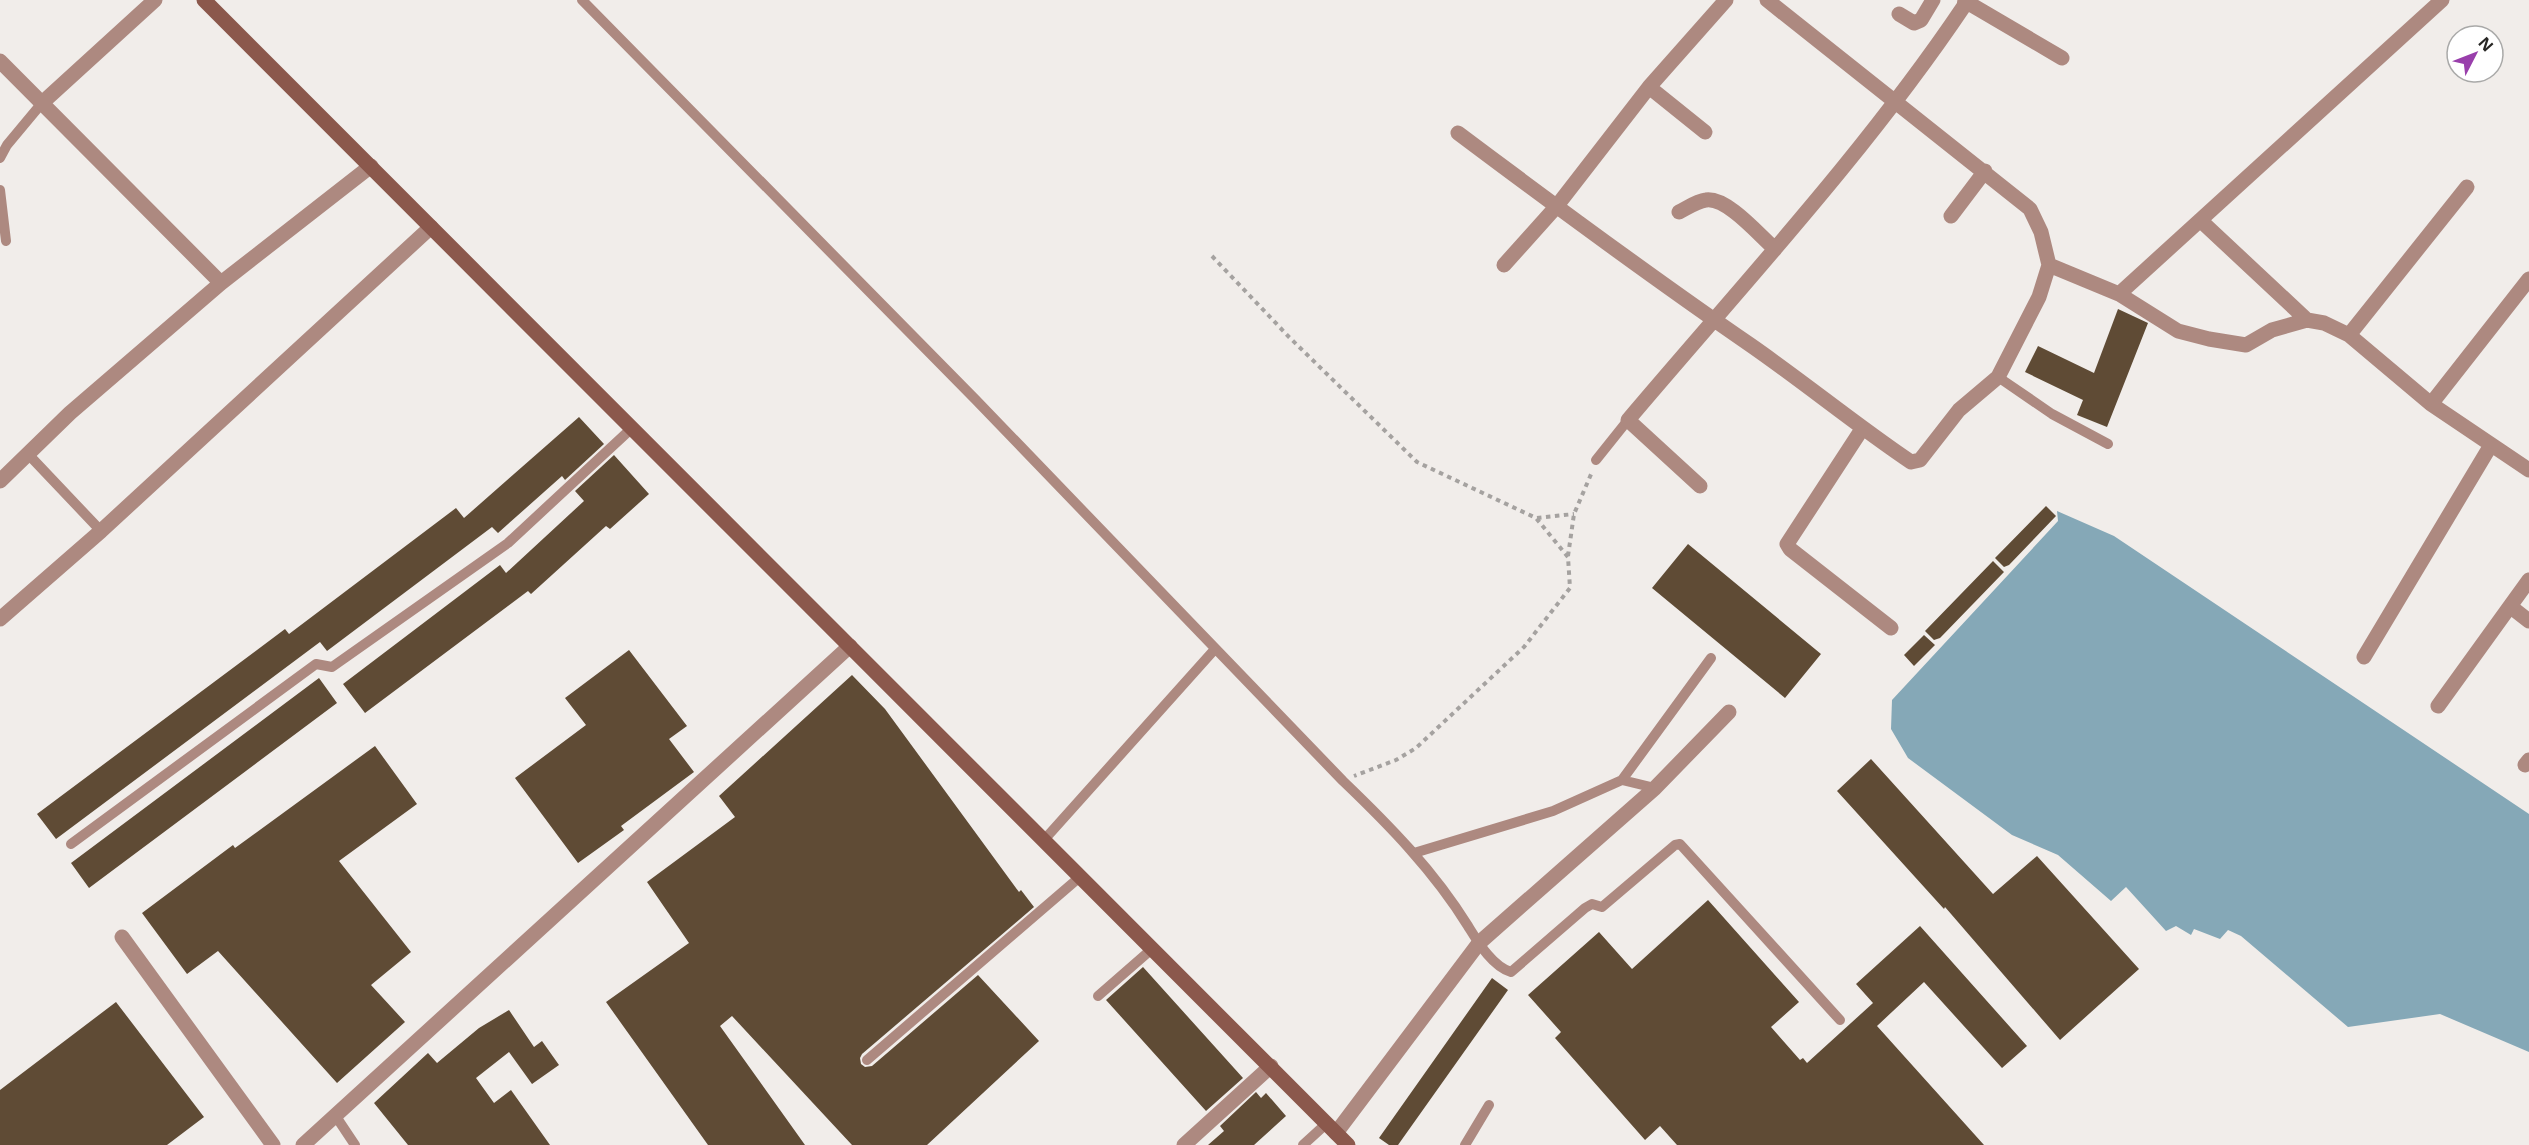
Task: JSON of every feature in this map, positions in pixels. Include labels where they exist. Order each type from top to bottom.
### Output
[{"type":"street","points":[[42,103],[155,0]]},
{"type":"street","points":[[204,0],[1348,1145]]},
{"type":"street","points":[[1504,265],[1556,207],[1649,87],[1726,0]]},
{"type":"street","points":[[1458,133],[1862,429],[1911,462],[1920,460],[1959,410],[1998,377],[2039,297],[2049,265],[2041,232],[2030,209],[1767,0]]},
{"type":"street","points":[[1899,14],[1914,23],[1921,20],[1933,0]]},
{"type":"street","points":[[1700,486],[1628,420],[1775,249],[1894,103],[1925,64],[1964,6],[1965,0],[2062,58]]},
{"type":"street","points":[[2119,294],[2442,0]]},
{"type":"street","points":[[0,61],[221,283]]},
{"type":"street","points":[[1649,87],[1705,132]]},
{"type":"street","points":[[0,481],[70,413],[221,283],[371,166]]},
{"type":"street","points":[[1951,216],[1985,171]]},
{"type":"street","points":[[2349,334],[2467,188]]},
{"type":"street","points":[[1679,212],[1704,200],[1716,200],[1732,210],[1775,249]]},
{"type":"street","points":[[2200,220],[2307,320]]},
{"type":"street","points":[[0,619],[101,531],[431,226]]},
{"type":"street","points":[[2049,265],[2119,294],[2178,331],[2209,339],[2246,345],[2272,330],[2307,320],[2324,323],[2349,334],[2431,404],[2529,470]]},
{"type":"street","points":[[2431,404],[2529,279]]},
{"type":"street","points":[[1862,429],[1787,544],[1790,549],[1891,628]]},
{"type":"street","points":[[2364,657],[2491,445]]},
{"type":"street","points":[[2438,706],[2529,580]]},
{"type":"street","points":[[2511,607],[2529,621]]},
{"type":"street","points":[[303,1145],[850,646]]},
{"type":"street","points":[[1331,1128],[1479,943],[1655,788],[1729,712]]},
{"type":"street","points":[[122,937],[273,1145]]},
{"type":"street","points":[[1184,1145],[1271,1066]]},
{"type":"lane","points":[[582,0],[975,399],[1343,781],[1404,840],[1452,899],[1479,943],[1498,964],[1511,972],[1585,908],[1592,904],[1602,907],[1675,845],[1680,844],[1840,1020]]},
{"type":"lane","points":[[0,158],[7,145],[42,103]]},
{"type":"lane","points":[[0,190],[6,241]]},
{"type":"lane","points":[[1998,377],[2052,414],[2108,444]]},
{"type":"lane","points":[[1594,466],[1628,420]]},
{"type":"lane","points":[[71,844],[316,664],[332,667],[508,543],[632,428]]},
{"type":"lane","points":[[28,454],[101,531]]},
{"type":"lane","points":[[1044,840],[1215,649]]},
{"type":"lane","points":[[1414,853],[1553,811],[1622,780],[1711,658]]},
{"type":"lane","points":[[1622,780],[1655,788]]},
{"type":"lane","points":[[867,1060],[1081,876]]},
{"type":"lane","points":[[1098,996],[1153,948]]},
{"type":"lane","points":[[1465,1145],[1490,1105]]},
{"type":"lane","points":[[336,1115],[356,1145]]},
{"type":"lane","points":[[1303,1145],[1331,1128]]},
{"type":"path","points":[[1212,256],[1288,337],[1417,462],[1536,518],[1568,557]]},
{"type":"path","points":[[1343,781],[1396,760],[1416,748],[1524,647],[1570,588],[1568,557],[1574,514],[1594,466]]},
{"type":"path","points":[[1536,518],[1574,514]]},
{"type":"water","points":[[2057,511],[2114,536],[2529,814],[2529,1052],[2440,1014],[2348,1027],[2241,936],[2228,930],[2220,939],[2194,929],[2191,935],[2176,926],[2166,931],[2126,887],[2111,901],[2058,855],[2012,835],[1908,758],[1891,729],[1892,700],[2058,521]]},
{"type":"building","points":[[2118,309],[2148,323],[2107,427],[2077,415],[2083,400],[2025,372],[2038,346],[2094,373]]},
{"type":"building","points":[[579,417],[604,444],[565,480],[562,476],[498,533],[492,527],[327,651],[320,642],[56,839],[37,814],[285,629],[289,634],[456,508],[464,518]]},
{"type":"building","points":[[614,455],[649,494],[610,529],[606,526],[531,594],[528,591],[365,713],[343,684],[500,565],[506,573],[584,501],[575,491]]},
{"type":"building","points":[[2046,506],[2056,516],[2009,565],[2004,567],[1995,558]]},
{"type":"building","points":[[1688,544],[1821,654],[1785,698],[1652,588]]},
{"type":"building","points":[[1993,561],[2004,572],[1940,638],[1934,640],[1925,631]]},
{"type":"building","points":[[1924,635],[1935,645],[1914,666],[1904,655]]},
{"type":"building","points":[[629,650],[687,726],[669,739],[694,772],[621,826],[624,830],[578,863],[515,778],[586,725],[565,698]]},
{"type":"building","points":[[852,675],[885,709],[1019,892],[1021,890],[1034,907],[862,1054],[861,1064],[865,1067],[872,1066],[978,975],[1039,1041],[927,1145],[852,1145],[732,1016],[720,1026],[805,1145],[708,1145],[606,1002],[689,943],[647,882],[735,817],[719,796]]},
{"type":"building","points":[[319,678],[337,703],[89,888],[71,863]]},
{"type":"building","points":[[375,746],[417,804],[339,861],[411,952],[371,985],[405,1022],[337,1083],[218,951],[187,974],[142,913],[233,845],[235,848]]},
{"type":"building","points":[[1871,759],[1993,894],[2037,856],[2139,969],[2060,1040],[1945,907],[1944,909],[1837,791]]},
{"type":"building","points":[[1708,900],[1799,1002],[1771,1027],[1800,1060],[1803,1058],[1807,1063],[1873,1003],[1856,984],[1920,926],[2027,1046],[2002,1068],[1924,982],[1877,1026],[1984,1145],[1677,1145],[1660,1126],[1645,1140],[1555,1038],[1561,1032],[1528,995],[1599,932],[1632,969]]},
{"type":"building","points":[[1143,967],[1243,1078],[1206,1111],[1106,1000]]},
{"type":"building","points":[[1492,978],[1508,990],[1398,1145],[1389,1145],[1379,1138]]},
{"type":"building","points":[[116,1002],[204,1117],[167,1145],[0,1145],[0,1090]]},
{"type":"building","points":[[509,1010],[534,1047],[542,1041],[559,1065],[532,1084],[509,1052],[476,1078],[494,1103],[511,1090],[550,1145],[408,1145],[374,1103],[428,1053],[437,1063],[479,1028]]},
{"type":"building","points":[[1256,1092],[1261,1098],[1266,1093],[1286,1116],[1254,1145],[1208,1145],[1224,1131],[1220,1126]]}]
